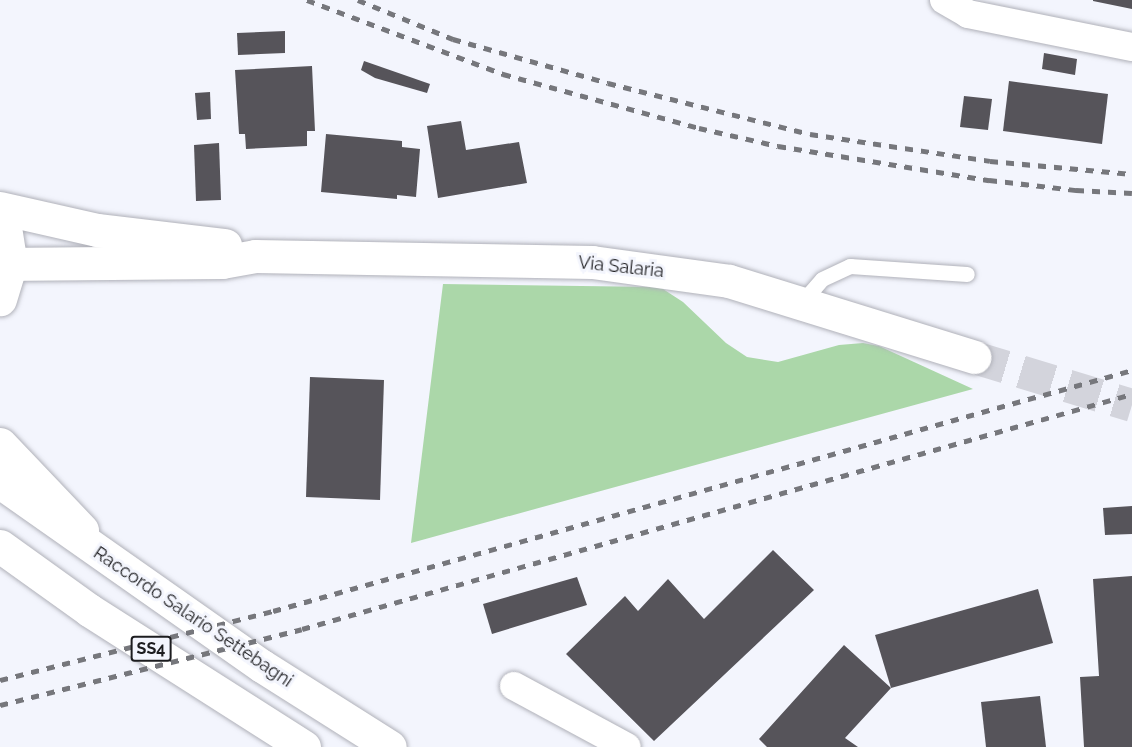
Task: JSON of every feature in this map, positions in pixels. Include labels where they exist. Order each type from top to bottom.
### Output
[{"type":"street","points":[[944,0],[968,14],[1132,46]]},
{"type":"street","points":[[0,208],[97,230],[222,244],[255,256]]},
{"type":"street","points":[[0,213],[5,227],[6,264],[0,299]]},
{"type":"street","points":[[6,264],[222,262],[255,256]]},
{"type":"street","name":"Via Salaria","points":[[255,256],[592,262],[729,281],[974,357]]},
{"type":"street","points":[[0,444],[114,564]]},
{"type":"street","name":"Raccordo Salario Settebagni","points":[[0,482],[262,666],[390,747]]},
{"type":"street","name":"SS4","points":[[0,546],[89,610],[304,747]]},
{"type":"street","points":[[514,686],[627,747]]},
{"type":"lane","points":[[802,302],[822,279],[850,266],[967,274]]},
{"type":"green space","points":[[443,284],[655,287],[663,289],[683,302],[726,343],[747,357],[778,362],[839,345],[863,343],[879,346],[973,389],[411,543]]},
{"type":"building","points":[[1132,0],[1132,9],[1093,1]]},
{"type":"building","points":[[285,31],[285,53],[238,55],[237,33]]},
{"type":"building","points":[[1044,53],[1077,59],[1075,75],[1042,69]]},
{"type":"building","points":[[364,61],[430,84],[427,93],[375,78],[361,70]]},
{"type":"building","points":[[312,66],[315,131],[307,131],[307,146],[246,149],[245,134],[239,134],[235,70]]},
{"type":"building","points":[[1009,81],[1108,94],[1102,144],[1003,131]]},
{"type":"building","points":[[210,92],[211,119],[197,120],[195,93]]},
{"type":"building","points":[[964,96],[992,99],[988,130],[960,127]]},
{"type":"building","points":[[461,121],[466,150],[519,142],[527,183],[438,198],[427,126]]},
{"type":"building","points":[[326,134],[402,141],[402,147],[420,149],[416,197],[397,195],[397,199],[321,192]]},
{"type":"building","points":[[219,143],[221,200],[196,201],[194,145]]},
{"type":"building","points":[[310,377],[384,380],[380,500],[306,497]]},
{"type":"building","points":[[1132,506],[1132,534],[1105,535],[1103,508]]},
{"type":"building","points":[[773,550],[814,590],[654,741],[566,654],[625,596],[638,611],[668,579],[704,619]]},
{"type":"building","points":[[1132,576],[1132,747],[1084,747],[1080,677],[1099,676],[1093,579]]},
{"type":"building","points":[[577,577],[587,605],[492,634],[483,604]]},
{"type":"building","points":[[1038,589],[1053,643],[891,688],[875,635]]},
{"type":"building","points":[[844,645],[891,688],[845,738],[858,747],[767,747],[759,739]]},
{"type":"building","points":[[1040,696],[1046,747],[986,747],[981,702]]},
{"type":"tunnel","points":[[974,357],[1132,405]]},
{"type":"railway","points":[[307,0],[503,74],[699,128],[778,146],[989,180],[1076,190],[1132,193]]},
{"type":"railway","points":[[358,0],[453,39],[608,83],[810,134],[990,161],[1132,174]]},
{"type":"railway","points":[[0,680],[273,611],[1132,370]]},
{"type":"railway","points":[[0,705],[302,629],[1132,394]]}]
